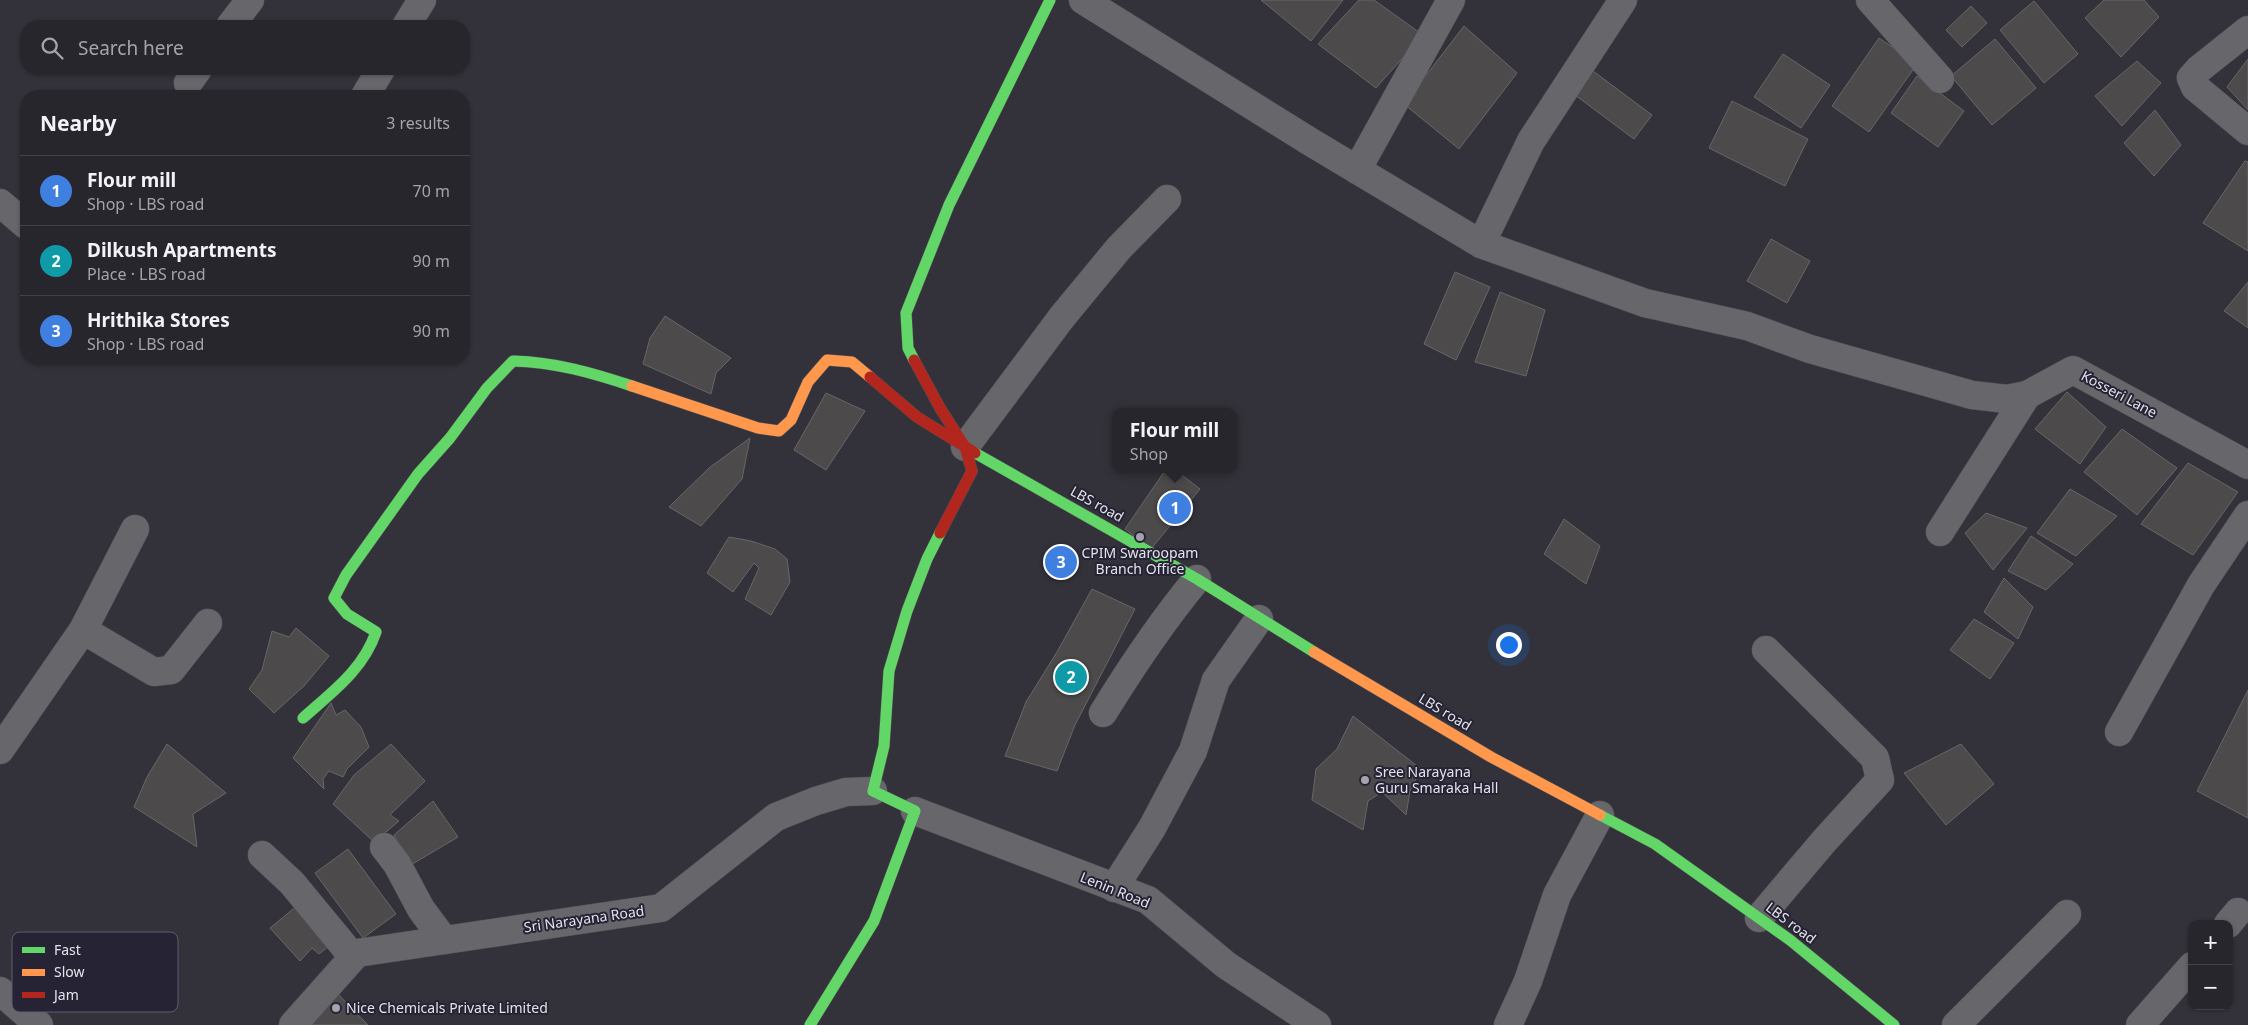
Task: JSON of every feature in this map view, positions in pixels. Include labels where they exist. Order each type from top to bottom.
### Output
[{"type":"street","points":[[235,20],[250,0]]},
{"type":"street","points":[[410,20],[422,0]]},
{"type":"street","points":[[1083,0],[1357,170],[1481,244],[1645,303],[1746,326],[1810,349],[1972,396],[2007,399],[2027,395]]},
{"type":"street","points":[[1357,170],[1451,0]]},
{"type":"street","points":[[1481,244],[1531,141],[1623,0]]},
{"type":"street","points":[[1870,0],[1940,79]]},
{"type":"street","points":[[810,1025],[874,921],[915,811],[873,791],[884,746],[889,671],[907,610],[927,559],[972,471],[965,447],[940,408],[908,348],[906,313],[949,205],[1046,3]]},
{"type":"street","points":[[2248,30],[2199,69],[2191,78],[2195,87],[2248,131]]},
{"type":"street","points":[[368,90],[377,75]]},
{"type":"street","points":[[965,447],[1062,317],[1119,248],[1167,199]]},
{"type":"street","points":[[0,203],[20,220]]},
{"type":"street","name":"LBS road","points":[[303,718],[350,674],[373,644],[376,632],[347,614],[334,598],[346,575],[418,474],[450,438],[487,388],[514,361],[542,362],[594,373],[758,428],[779,431],[791,420],[808,382],[827,360],[852,362],[917,417],[965,447],[1198,579],[1260,619],[1491,757],[1655,844],[1790,940],[1894,1025]]},
{"type":"street","name":"Kosseri Lane","points":[[1940,532],[2027,395],[2074,370],[2248,465]]},
{"type":"street","points":[[2119,732],[2201,585],[2248,515]]},
{"type":"street","points":[[0,750],[84,630],[135,529]]},
{"type":"street","points":[[1104,713],[1131,667],[1166,616],[1198,579]]},
{"type":"street","points":[[1114,888],[1152,828],[1193,751],[1216,680],[1260,619]]},
{"type":"street","points":[[84,630],[154,672],[171,670],[208,623]]},
{"type":"street","points":[[1759,918],[1825,840],[1880,780],[1875,758],[1766,650]]},
{"type":"street","name":"Sri Narayana Road","points":[[353,957],[357,953],[661,908],[776,817],[816,800],[846,792],[873,791]]},
{"type":"street","name":"Lenin Road","points":[[915,811],[1148,900],[1226,965],[1317,1025]]},
{"type":"street","points":[[1508,1025],[1528,981],[1556,895],[1600,815]]},
{"type":"street","points":[[384,847],[397,864],[421,909],[444,940]]},
{"type":"street","points":[[262,855],[292,883],[353,957],[293,1025]]},
{"type":"street","points":[[1956,1025],[2067,914]]},
{"type":"street","points":[[2140,1025],[2188,971]]},
{"type":"street","points":[[0,991],[12,1001]]},
{"type":"street","points":[[24,1012],[39,1025]]},
{"type":"building","points":[[1261,0],[1343,0],[1311,41]]},
{"type":"building","points":[[1359,0],[1374,0],[1423,35],[1376,88],[1318,44]]},
{"type":"building","points":[[2104,0],[2144,0],[2159,17],[2121,57],[2085,18]]},
{"type":"building","points":[[2034,1],[2078,54],[2044,83],[2000,30]]},
{"type":"building","points":[[1971,6],[1987,23],[1962,47],[1946,30]]},
{"type":"building","points":[[1464,26],[1517,73],[1459,149],[1404,104]]},
{"type":"building","points":[[1879,38],[1917,64],[1869,132],[1832,106]]},
{"type":"building","points":[[1995,39],[2036,88],[1992,125],[1951,76]]},
{"type":"building","points":[[1783,54],[1830,85],[1801,128],[1754,97]]},
{"type":"building","points":[[2248,59],[2248,110],[2227,87]]},
{"type":"building","points":[[2137,61],[2161,83],[2122,126],[2095,96]]},
{"type":"building","points":[[1585,65],[1652,115],[1634,139],[1567,89]]},
{"type":"building","points":[[1917,76],[1964,111],[1938,147],[1891,113]]},
{"type":"building","points":[[1732,101],[1808,139],[1785,186],[1709,148]]},
{"type":"building","points":[[2155,110],[2181,145],[2154,176],[2124,143]]},
{"type":"building","points":[[2245,161],[2248,162],[2248,251],[2203,223]]},
{"type":"building","points":[[1771,239],[1810,261],[1787,303],[1747,281]]},
{"type":"building","points":[[1455,272],[1490,287],[1456,360],[1424,344]]},
{"type":"building","points":[[2248,282],[2248,328],[2224,311]]},
{"type":"building","points":[[1500,292],[1545,310],[1526,376],[1475,362]]},
{"type":"building","points":[[665,316],[731,358],[716,373],[711,394],[643,364],[650,338]]},
{"type":"building","points":[[2067,392],[2106,427],[2080,464],[2035,429]]},
{"type":"building","points":[[826,393],[865,411],[826,470],[794,450]]},
{"type":"building","points":[[2122,429],[2177,468],[2137,515],[2084,472]]},
{"type":"building","points":[[750,438],[742,479],[701,526],[669,507],[709,468]]},
{"type":"building","points":[[2188,463],[2238,492],[2193,555],[2141,524]]},
{"type":"building","points":[[1163,473],[1179,473],[1200,489],[1151,549],[1125,529]]},
{"type":"building","points":[[2070,489],[2117,516],[2076,556],[2037,533]]},
{"type":"building","points":[[1986,513],[2027,528],[1993,570],[1965,533]]},
{"type":"building","points":[[1564,519],[1600,546],[1586,584],[1544,554]]},
{"type":"building","points":[[2031,536],[2073,564],[2046,590],[2008,571]]},
{"type":"building","points":[[729,537],[751,541],[775,549],[787,559],[790,582],[771,615],[745,599],[759,568],[754,563],[733,592],[707,573]]},
{"type":"building","points":[[2004,578],[2033,607],[2018,639],[1984,612]]},
{"type":"building","points":[[1092,589],[1135,609],[1075,725],[1057,771],[1005,756],[1026,702],[1057,652]]},
{"type":"building","points":[[1974,619],[2014,643],[1990,679],[1950,650]]},
{"type":"building","points":[[296,628],[329,656],[304,686],[274,713],[249,689],[262,670],[272,631],[289,637]]},
{"type":"building","points":[[2248,690],[2248,818],[2197,791]]},
{"type":"building","points":[[331,703],[336,715],[345,710],[361,727],[369,747],[347,769],[343,777],[329,771],[323,779],[324,789],[293,758]]},
{"type":"building","name":"Sree Narayana Guru Smaraka Hall","points":[[1353,716],[1421,769],[1410,791],[1406,815],[1382,792],[1368,801],[1363,830],[1312,800],[1316,769],[1337,749]]},
{"type":"building","points":[[167,744],[226,793],[193,814],[197,847],[134,807],[147,777]]},
{"type":"building","points":[[391,744],[425,781],[390,815],[399,821],[374,842],[333,804],[354,775]]},
{"type":"building","points":[[1961,744],[1994,784],[1946,825],[1904,773]]},
{"type":"building","points":[[433,801],[458,837],[409,866],[394,835]]},
{"type":"building","points":[[348,849],[396,914],[363,938],[315,873]]},
{"type":"building","points":[[298,905],[334,942],[319,954],[312,948],[300,961],[270,928]]},
{"type":"building","name":"Nice Chemicals Private Limited","points":[[334,990],[368,1025],[308,1025]]},
{"type":"traffic: fast","points":[[914,360],[908,348],[906,313],[949,205],[1050,0]]},
{"type":"traffic: fast","points":[[303,718],[346,680],[363,658],[376,632],[347,614],[334,598],[346,575],[418,474],[450,438],[487,388],[513,361],[574,369],[632,386]]},
{"type":"traffic: fast","points":[[975,453],[1197,579],[1314,652]]},
{"type":"traffic: fast","points":[[810,1025],[874,921],[915,811],[873,791],[884,746],[889,671],[907,611],[927,559],[940,533]]},
{"type":"traffic: fast","points":[[1600,815],[1655,844],[1790,940],[1894,1025]]},
{"type":"traffic: slow","points":[[632,386],[758,428],[779,431],[791,420],[808,382],[827,360],[852,362],[870,377]]},
{"type":"traffic: slow","points":[[1314,652],[1491,757],[1600,815]]},
{"type":"traffic: jam","points":[[914,360],[940,408],[965,447],[972,471],[940,533]]},
{"type":"traffic: jam","points":[[870,377],[917,417],[975,453]]},
{"type":"place","name":"Flour mill","points":[[1175,508]]},
{"type":"place","name":"CPIM Swaroopam Branch Office","points":[[1140,537]]},
{"type":"place","name":"Hrithika Stores","points":[[1061,562]]},
{"type":"place","name":"Dilkush Apartments","points":[[1071,677]]},
{"type":"place","name":"Sree Narayana Guru Smaraka Hall","points":[[1365,780]]},
{"type":"place","name":"Nice Chemicals Private Limited","points":[[336,1008]]}]
